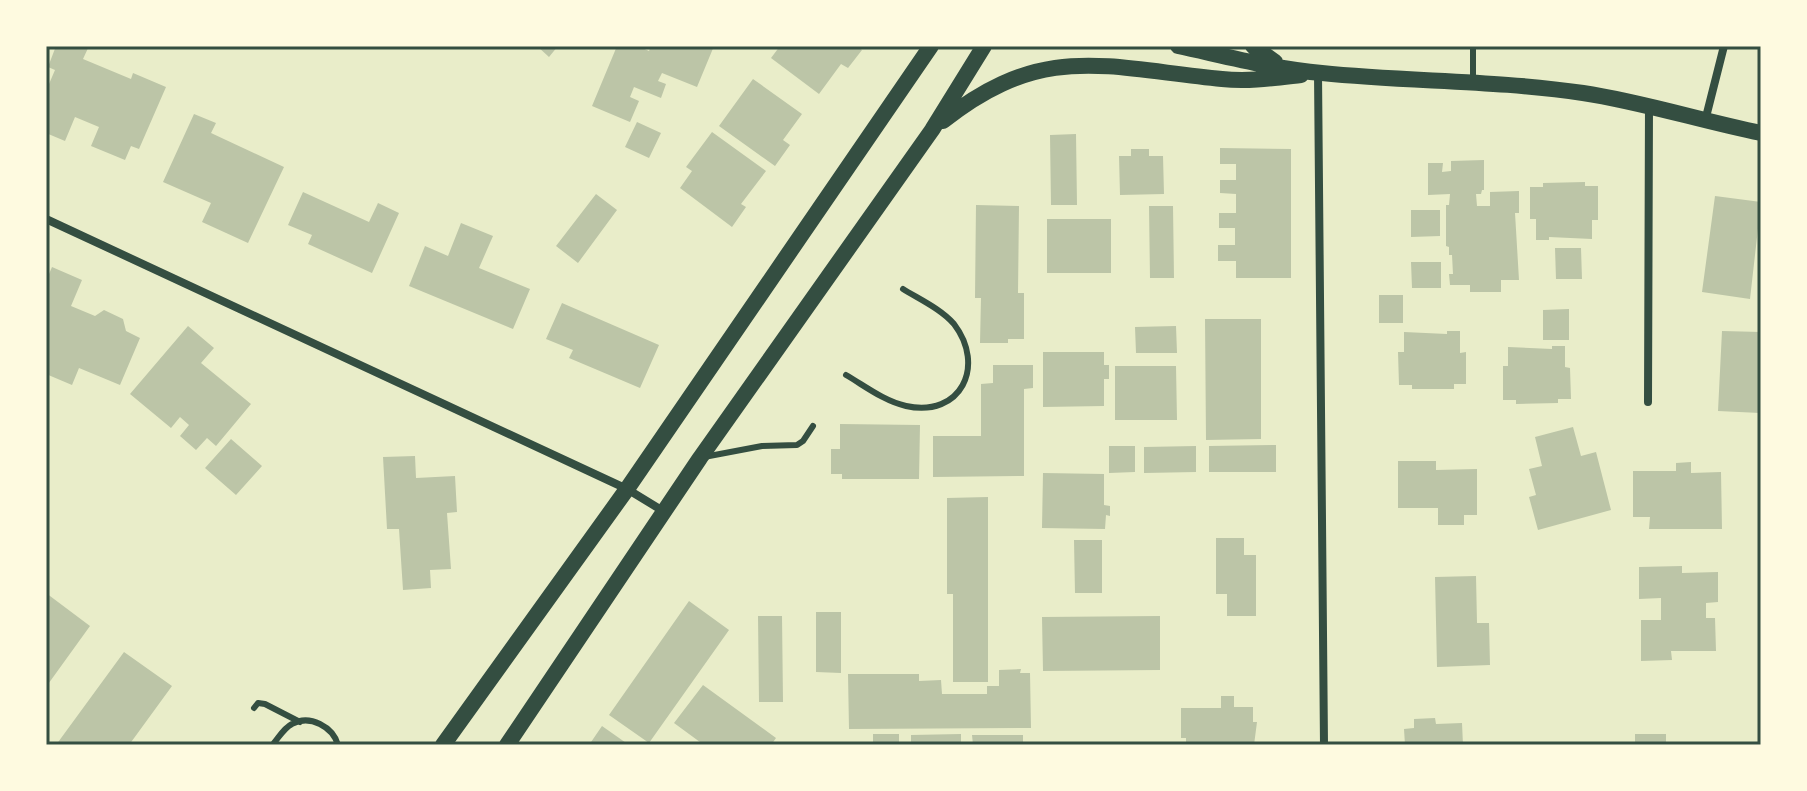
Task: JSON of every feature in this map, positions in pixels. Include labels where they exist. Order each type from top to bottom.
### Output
[{"type":"main road","points":[[443,745],[627,489],[931,46]]},
{"type":"main road","points":[[507,745],[700,458],[932,130],[984,46]]},
{"type":"main road","points":[[1178,46],[1318,73],[1473,82],[1583,93],[1649,104],[1704,121],[1761,133]]},
{"type":"main road","points":[[1253,46],[1279,66]]},
{"type":"main road","points":[[932,130],[986,89],[1019,75],[1051,67],[1106,65],[1238,80],[1318,73]]},
{"type":"street","points":[[1704,121],[1724,46]]},
{"type":"street","points":[[1318,73],[1324,745]]},
{"type":"street","points":[[1648,402],[1649,104]]},
{"type":"street","points":[[46,219],[627,489],[664,512]]},
{"type":"lane","points":[[1473,46],[1473,82]]},
{"type":"lane","points":[[846,375],[889,400],[912,407],[937,405],[960,392],[968,374],[968,363],[959,333],[948,318],[903,289]]},
{"type":"lane","points":[[700,458],[762,446],[797,445],[813,426]]},
{"type":"lane","points":[[254,708],[258,703],[265,704],[300,722],[326,726],[338,745]]},
{"type":"lane","points":[[274,743],[289,726],[300,722]]},
{"type":"building","points":[[56,46],[89,46],[83,59],[131,79],[133,73],[166,87],[139,149],[131,146],[125,160],[91,146],[99,127],[75,117],[65,141],[46,133],[46,91],[55,70],[48,67]]},
{"type":"building","points":[[537,46],[558,46],[549,57]]},
{"type":"building","points":[[617,46],[638,46],[649,51],[651,46],[714,46],[697,87],[662,73],[658,81],[666,84],[661,98],[634,87],[630,97],[639,101],[630,122],[592,106]]},
{"type":"building","points":[[780,46],[857,46],[862,50],[848,68],[841,64],[819,94],[771,58]]},
{"type":"building","points":[[753,79],[802,114],[783,140],[790,145],[775,166],[719,126]]},
{"type":"building","points":[[194,114],[216,123],[211,133],[284,167],[248,243],[202,222],[211,203],[163,182]]},
{"type":"building","points":[[637,122],[661,133],[649,158],[625,147]]},
{"type":"building","points":[[712,132],[766,171],[741,204],[746,207],[732,227],[680,188],[692,171],[686,167]]},
{"type":"building","points":[[1076,134],[1077,205],[1051,205],[1050,135]]},
{"type":"building","points":[[1220,148],[1291,149],[1291,278],[1236,278],[1236,261],[1218,261],[1218,245],[1235,245],[1235,228],[1219,228],[1219,213],[1236,213],[1236,194],[1220,193],[1220,180],[1236,180],[1236,164],[1220,164]]},
{"type":"building","points":[[1131,149],[1149,149],[1149,156],[1163,156],[1164,194],[1120,195],[1119,156],[1131,156]]},
{"type":"building","points":[[1484,160],[1484,190],[1476,194],[1477,206],[1490,206],[1490,192],[1519,191],[1519,213],[1515,213],[1519,280],[1501,280],[1501,292],[1470,292],[1470,285],[1450,285],[1449,274],[1453,274],[1452,255],[1449,255],[1449,247],[1446,246],[1446,205],[1449,205],[1450,194],[1428,195],[1428,163],[1443,163],[1442,172],[1451,171],[1451,161]]},
{"type":"building","points":[[1585,182],[1585,186],[1598,186],[1598,220],[1592,220],[1592,239],[1549,237],[1549,240],[1536,240],[1536,219],[1530,219],[1530,187],[1543,187],[1543,183]]},
{"type":"building","points":[[303,192],[369,222],[378,203],[399,213],[372,273],[308,244],[312,235],[288,225]]},
{"type":"building","points":[[596,194],[617,210],[578,263],[556,246]]},
{"type":"building","points":[[1715,196],[1761,202],[1750,299],[1702,292]]},
{"type":"building","points":[[976,205],[1019,206],[1018,293],[1024,293],[1024,339],[1008,339],[1008,343],[980,343],[981,298],[975,298]]},
{"type":"building","points":[[1149,206],[1173,206],[1174,278],[1150,278]]},
{"type":"building","points":[[1411,210],[1440,210],[1440,236],[1411,237]]},
{"type":"building","points":[[1047,219],[1111,219],[1111,273],[1047,273]]},
{"type":"building","points":[[461,223],[493,236],[479,268],[530,289],[513,329],[409,286],[425,246],[448,256]]},
{"type":"building","points":[[1555,248],[1581,248],[1582,279],[1556,279]]},
{"type":"building","points":[[1411,262],[1441,262],[1441,288],[1412,288]]},
{"type":"building","points":[[52,267],[82,280],[71,306],[95,316],[104,310],[123,319],[126,331],[140,338],[120,385],[79,368],[72,385],[46,374],[46,281]]},
{"type":"building","points":[[1379,295],[1403,295],[1403,323],[1379,323]]},
{"type":"building","points":[[562,303],[659,345],[640,388],[569,358],[573,350],[546,339]]},
{"type":"building","points":[[1569,309],[1569,340],[1543,340],[1543,310]]},
{"type":"building","points":[[1205,319],[1261,319],[1261,439],[1206,440]]},
{"type":"building","points":[[188,326],[214,348],[201,363],[251,404],[216,446],[207,438],[196,450],[180,436],[189,425],[180,417],[171,428],[130,394]]},
{"type":"building","points":[[1176,326],[1177,353],[1136,353],[1135,327]]},
{"type":"building","points":[[1447,331],[1460,331],[1460,353],[1466,352],[1466,384],[1454,384],[1454,389],[1412,389],[1412,385],[1399,385],[1398,352],[1404,352],[1404,332],[1447,334]]},
{"type":"building","points":[[1722,331],[1761,332],[1760,413],[1718,411]]},
{"type":"building","points":[[1552,346],[1565,346],[1565,367],[1570,368],[1571,399],[1558,399],[1558,403],[1516,404],[1516,400],[1503,400],[1503,366],[1508,366],[1508,347],[1552,349]]},
{"type":"building","points":[[1043,352],[1104,352],[1104,365],[1109,365],[1109,379],[1104,379],[1104,406],[1043,407]]},
{"type":"building","points":[[993,365],[1033,365],[1033,388],[1024,389],[1024,476],[933,477],[933,436],[981,436],[981,384],[993,383]]},
{"type":"building","points":[[1115,366],[1176,366],[1177,420],[1115,420]]},
{"type":"building","points":[[840,424],[920,425],[919,479],[842,479],[842,474],[831,474],[831,449],[840,449]]},
{"type":"building","points":[[1573,427],[1581,456],[1596,452],[1611,510],[1538,530],[1529,497],[1536,495],[1529,469],[1542,466],[1535,437]]},
{"type":"building","points":[[231,439],[262,466],[236,495],[205,468]]},
{"type":"building","points":[[1276,445],[1276,472],[1209,472],[1209,446]]},
{"type":"building","points":[[1109,446],[1135,446],[1135,472],[1109,473]]},
{"type":"building","points":[[1196,446],[1196,472],[1144,473],[1144,447]]},
{"type":"building","points":[[415,456],[416,478],[455,476],[457,512],[447,513],[451,569],[430,570],[431,588],[403,590],[399,529],[387,529],[383,457]]},
{"type":"building","points":[[1398,461],[1436,461],[1436,470],[1477,469],[1477,515],[1464,515],[1464,525],[1438,525],[1438,508],[1398,508]]},
{"type":"building","points":[[1691,462],[1691,473],[1721,472],[1722,529],[1649,529],[1650,517],[1633,517],[1633,471],[1676,471],[1676,463]]},
{"type":"building","points":[[1043,473],[1104,474],[1104,505],[1110,506],[1105,529],[1042,528]]},
{"type":"building","points":[[988,497],[988,682],[953,682],[953,594],[947,594],[947,498]]},
{"type":"building","points":[[1216,538],[1244,538],[1244,555],[1256,555],[1256,616],[1227,616],[1227,594],[1216,594]]},
{"type":"building","points":[[1074,540],[1102,540],[1102,593],[1075,593]]},
{"type":"building","points":[[1682,566],[1682,573],[1718,572],[1718,602],[1706,603],[1706,618],[1715,618],[1716,651],[1671,651],[1672,660],[1641,661],[1641,620],[1661,620],[1661,598],[1639,599],[1639,567]]},
{"type":"building","points":[[1476,576],[1477,623],[1489,623],[1490,665],[1437,667],[1435,577]]},
{"type":"building","points":[[46,593],[90,626],[46,687]]},
{"type":"building","points":[[689,601],[729,630],[649,743],[609,715]]},
{"type":"building","points":[[816,612],[841,612],[841,673],[816,672]]},
{"type":"building","points":[[758,616],[782,616],[783,702],[759,702]]},
{"type":"building","points":[[1160,616],[1160,670],[1043,671],[1042,617]]},
{"type":"building","points":[[124,652],[172,686],[129,745],[56,745]]},
{"type":"building","points":[[1021,669],[1020,673],[1030,673],[1031,728],[849,729],[848,674],[919,674],[919,681],[941,680],[942,694],[987,694],[987,686],[999,686],[999,670]]},
{"type":"building","points":[[703,685],[776,738],[771,745],[704,745],[674,723]]},
{"type":"building","points":[[1221,696],[1234,696],[1234,707],[1253,707],[1253,722],[1257,722],[1254,745],[1186,744],[1186,738],[1181,738],[1181,708],[1221,708]]},
{"type":"building","points":[[1435,718],[1436,724],[1462,723],[1463,745],[1405,745],[1404,729],[1414,728],[1414,719]]},
{"type":"building","points":[[602,726],[629,745],[589,745]]},
{"type":"building","points":[[873,734],[899,734],[899,745],[873,745]]},
{"type":"building","points":[[961,734],[961,745],[911,745],[911,735]]},
{"type":"building","points":[[1635,734],[1666,734],[1666,745],[1635,745]]},
{"type":"building","points":[[972,735],[1023,735],[1023,745],[973,745]]}]
